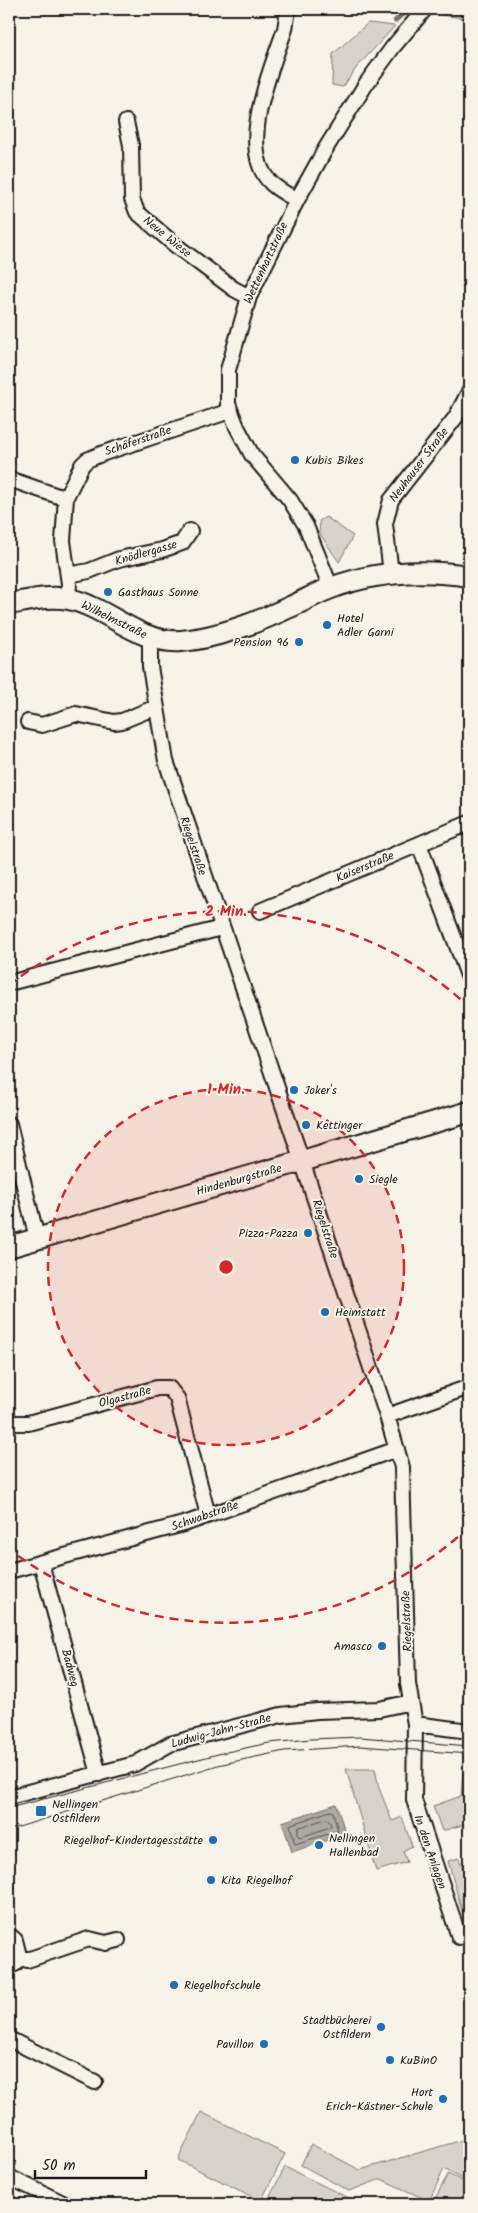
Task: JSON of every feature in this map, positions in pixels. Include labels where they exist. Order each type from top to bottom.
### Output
[{"type":"street","name":"Wettenhartstraße","points":[[331,588],[306,526],[290,500],[252,456],[230,411],[227,390],[228,370],[249,297],[297,200],[326,148],[366,84],[393,47],[425,9]]},
{"type":"street","points":[[287,16],[285,29],[258,112],[257,146],[263,171],[270,182],[297,200]]},
{"type":"street","name":"Neue Wiese","points":[[126,122],[131,146],[132,199],[137,212],[175,245],[234,289],[249,297]]},
{"type":"street","name":"Neuhauser Straße","points":[[391,573],[385,524],[391,500],[456,416],[469,392]]},
{"type":"street","name":"Schäferstraße","points":[[66,497],[82,465],[93,457],[230,411]]},
{"type":"street","points":[[9,479],[66,497],[63,541],[70,594],[68,599]]},
{"type":"street","name":"Knödlergasse","points":[[68,575],[89,571],[119,559],[162,550],[182,543],[190,531]]},
{"type":"street","name":"Wilhelmstraße","points":[[9,604],[48,598],[68,599],[98,610],[150,638],[179,641],[211,636],[268,617],[331,588],[391,573],[434,572],[469,576]]},
{"type":"street","name":"Riegelstraße","points":[[150,638],[150,667],[166,761],[302,1161],[397,1449],[403,1480],[408,1684],[415,1724],[413,1764]]},
{"type":"street","points":[[28,722],[42,725],[76,714],[114,722],[122,721],[156,707]]},
{"type":"street","name":"Kaiserstraße","points":[[260,911],[469,823]]},
{"type":"street","points":[[419,844],[469,978]]},
{"type":"street","points":[[9,983],[196,935],[222,926]]},
{"type":"street","name":"Hindenburgstraße","points":[[9,1246],[469,1112]]},
{"type":"street","points":[[9,1124],[37,1238]]},
{"type":"street","points":[[387,1416],[469,1387]]},
{"type":"street","name":"Olgastraße","points":[[9,1423],[28,1423],[157,1388],[169,1388],[177,1398],[208,1515]]},
{"type":"street","name":"Schwabstraße","points":[[9,1571],[163,1530],[397,1449]]},
{"type":"street","name":"Badweg","points":[[41,1562],[99,1774]]},
{"type":"street","name":"Ludwig-Jahn-Straße","points":[[9,1797],[135,1764],[170,1744],[281,1715],[317,1711],[379,1709],[411,1702]]},
{"type":"street","points":[[415,1724],[469,1732]]},
{"type":"street","name":"In den Anlagen","points":[[413,1764],[415,1809],[459,1937]]},
{"type":"street","points":[[9,1935],[15,1940],[19,1956],[15,1964],[9,1966]]},
{"type":"street","points":[[19,1956],[28,1960],[89,1939],[106,1943],[118,1940]]},
{"type":"street","points":[[9,2039],[95,2082]]},
{"type":"street","points":[[9,2177],[65,2204]]},
{"type":"shaded area","points":[[295,9],[402,9],[399,12],[293,14]]},
{"type":"shaded area","points":[[439,9],[469,9],[469,19],[435,14]]},
{"type":"shaded area","points":[[368,23],[395,26],[357,67],[343,87],[332,85],[333,54]]},
{"type":"shaded area","points":[[326,517],[353,536],[339,562],[320,534],[319,521]]},
{"type":"shaded area","points":[[346,1769],[375,1769],[379,1788],[392,1821],[402,1817],[412,1846],[403,1851],[407,1862],[376,1871]]},
{"type":"shaded area","points":[[463,1771],[469,1772],[469,1823],[442,1831],[433,1806],[461,1796]]},
{"type":"shaded area","points":[[459,1858],[469,1886],[469,1916],[464,1918],[448,1861]]},
{"type":"shaded area","points":[[201,2112],[285,2154],[261,2201],[178,2160]]},
{"type":"shaded area","points":[[469,2138],[469,2182],[444,2169],[429,2201],[381,2179],[349,2191],[301,2165],[311,2144],[360,2170]]},
{"type":"shaded area","points":[[285,2167],[361,2204],[266,2204]]},
{"type":"shaded area","points":[[448,2174],[469,2184],[469,2204],[440,2204],[434,2201]]},
{"type":"water","points":[[336,1804],[346,1834],[292,1852],[282,1822]]},
{"type":"waterway","points":[[395,21],[408,9]]},
{"type":"tram line","points":[[9,1808],[222,1753],[269,1743],[360,1737],[469,1746]]},
{"type":"tram line","points":[[9,1830],[218,1765],[284,1751],[360,1746],[469,1754]]},
{"type":"place","name":"Kubis Bikes","points":[[295,460]]},
{"type":"place","name":"Gasthaus Sonne","points":[[108,592]]},
{"type":"place","name":"Hotel Adler Garni","points":[[327,625]]},
{"type":"place","name":"Pension 96","points":[[299,642]]},
{"type":"place","name":"Joker's","points":[[294,1090]]},
{"type":"place","name":"Kettinger","points":[[306,1125]]},
{"type":"place","name":"Siegle","points":[[359,1179]]},
{"type":"place","name":"Pizza-Pazza","points":[[308,1233]]},
{"type":"place","name":"Heimstatt","points":[[325,1312]]},
{"type":"place","name":"Amasco","points":[[382,1646]]},
{"type":"place","name":"Nellingen Ostfildern","points":[[41,1811]]},
{"type":"place","name":"Riegelhof-Kindertagesstätte","points":[[213,1840]]},
{"type":"place","name":"Nellingen Hallenbad","points":[[319,1845]]},
{"type":"place","name":"Kita Riegelhof","points":[[211,1880]]},
{"type":"place","name":"Riegelhofschule","points":[[174,1985]]},
{"type":"place","name":"Stadtbücherei Ostfildern","points":[[381,2027]]},
{"type":"place","name":"Pavillon","points":[[264,2044]]},
{"type":"place","name":"KuBinO","points":[[390,2060]]},
{"type":"place","name":"Hort Erich-Kästner-Schule","points":[[443,2099]]}]
